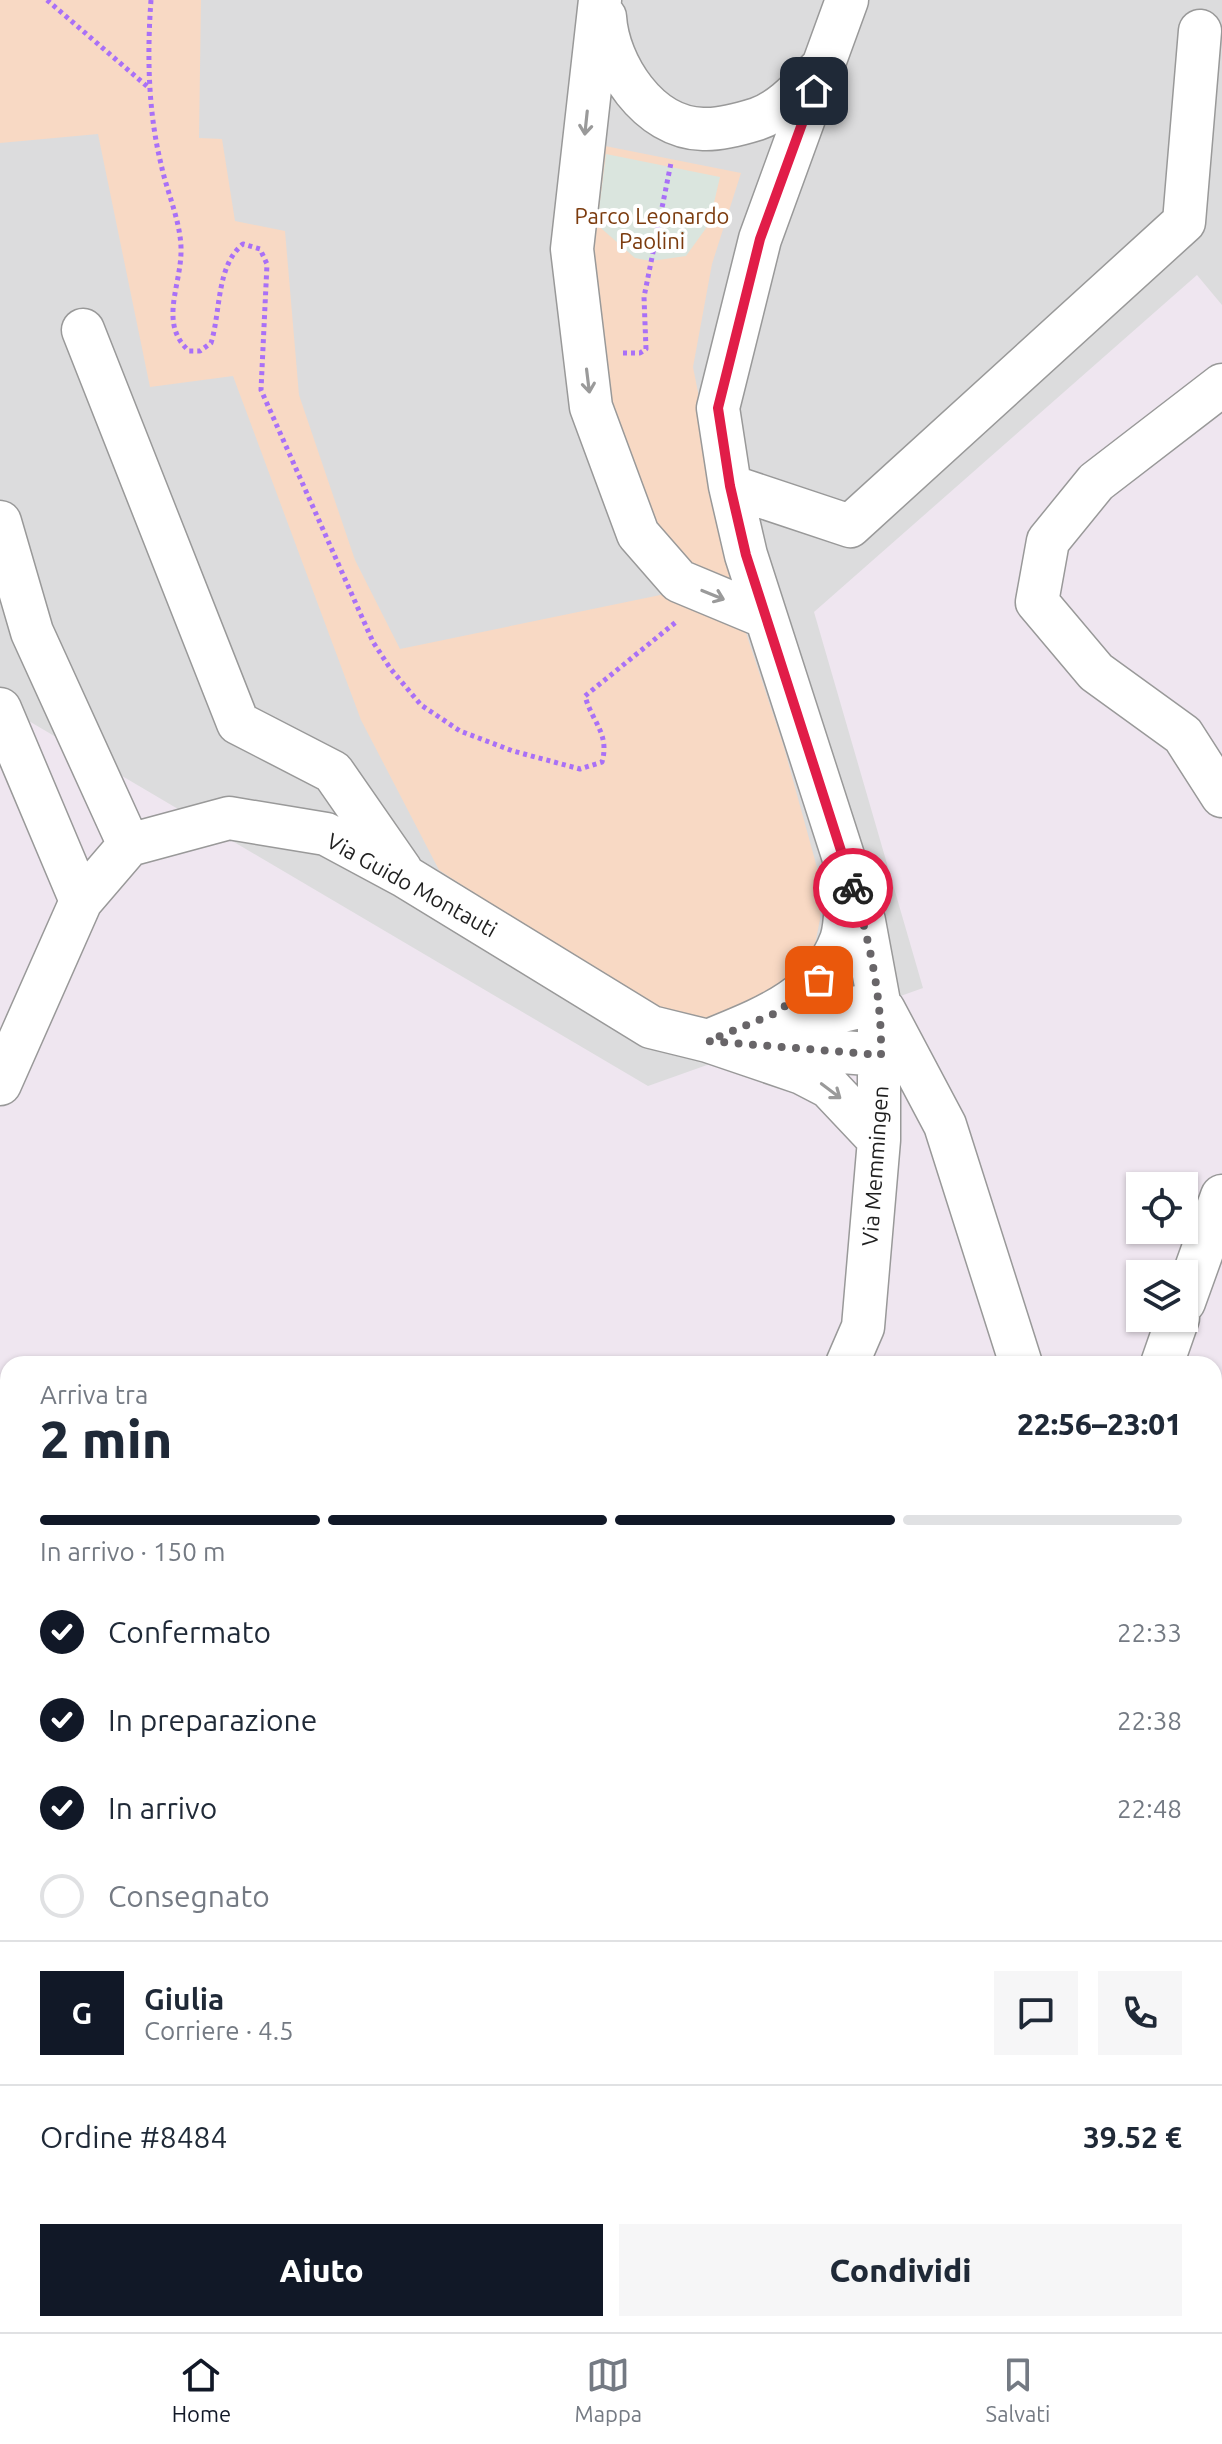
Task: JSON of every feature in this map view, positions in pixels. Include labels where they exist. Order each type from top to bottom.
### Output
[{"type":"street","points":[[602,0],[572,249],[591,407],[638,534],[679,581],[763,616]]},
{"type":"street","points":[[602,0],[605,28],[615,62],[634,90],[678,122],[701,130],[760,118],[789,99],[823,65]]},
{"type":"street","name":"Via Memmingen","points":[[847,0],[760,239],[718,408],[730,486],[763,616],[864,921],[879,1002],[879,1140],[863,1327],[850,1356]]},
{"type":"street","points":[[730,486],[850,526],[1184,222],[1200,31]]},
{"type":"street","points":[[83,330],[238,723],[333,772],[406,877]]},
{"type":"street","points":[[1222,385],[1096,482],[1048,541],[1037,602],[1096,672],[1183,735],[1222,796]]},
{"type":"street","points":[[0,522],[32,632],[129,845],[81,901],[0,1084]]},
{"type":"street","points":[[0,709],[81,901]]},
{"type":"street","name":"Via Guido Montauti","points":[[129,845],[229,818],[326,834],[406,877],[651,1027],[708,1041],[802,1073],[829,1087],[859,1115],[879,1140]]},
{"type":"street","points":[[708,1041],[776,1013],[819,980],[842,939],[849,876]]},
{"type":"street","points":[[879,1002],[945,1125],[1018,1356]]},
{"type":"street","name":"Via Guido Montauti","points":[[708,1041],[879,1002]]},
{"type":"street","name":"Via Guido Montauti","points":[[708,1041],[881,1055]]},
{"type":"street","points":[[1198,1263],[1222,1196]]},
{"type":"street","points":[[1165,1356],[1173,1332]]},
{"type":"path","points":[[47,0],[149,88]]},
{"type":"path","points":[[151,0],[149,88],[160,162],[181,240],[172,324],[178,341],[189,351],[200,351],[211,343],[226,265],[232,253],[243,244],[260,249],[267,264],[261,390],[373,642],[421,705],[460,731],[513,751],[580,769],[602,762],[606,746],[603,731],[585,696],[593,686],[712,594]]},
{"type":"path","points":[[585,353],[640,353],[646,349],[644,297],[678,122]]},
{"type":"shaded area","points":[[0,0],[1222,0],[1222,305],[1197,275],[814,612],[923,988],[648,1086],[0,704]]},
{"type":"shaded area","points":[[606,154],[720,177],[709,224],[686,256],[651,261],[635,258],[602,229],[599,209]]},
{"type":"green space","points":[[0,0],[201,0],[199,138],[222,139],[235,221],[285,231],[299,395],[355,560],[400,649],[670,593],[745,630],[783,744],[821,882],[820,919],[814,950],[800,974],[743,1015],[702,1020],[657,1007],[595,972],[439,870],[361,720],[233,376],[150,387],[98,134],[0,143]]},
{"type":"green space","name":"Parco Leonardo Paolini","points":[[595,144],[741,173],[712,264],[693,367],[712,463],[745,588],[683,575],[642,528],[589,320]]},
{"type":"way so far","points":[[819,980],[776,1013],[708,1041],[881,1055],[879,1002],[864,921],[853,888]]},
{"type":"route","points":[[814,91],[760,239],[718,408],[730,486],[763,616],[853,888]]}]
